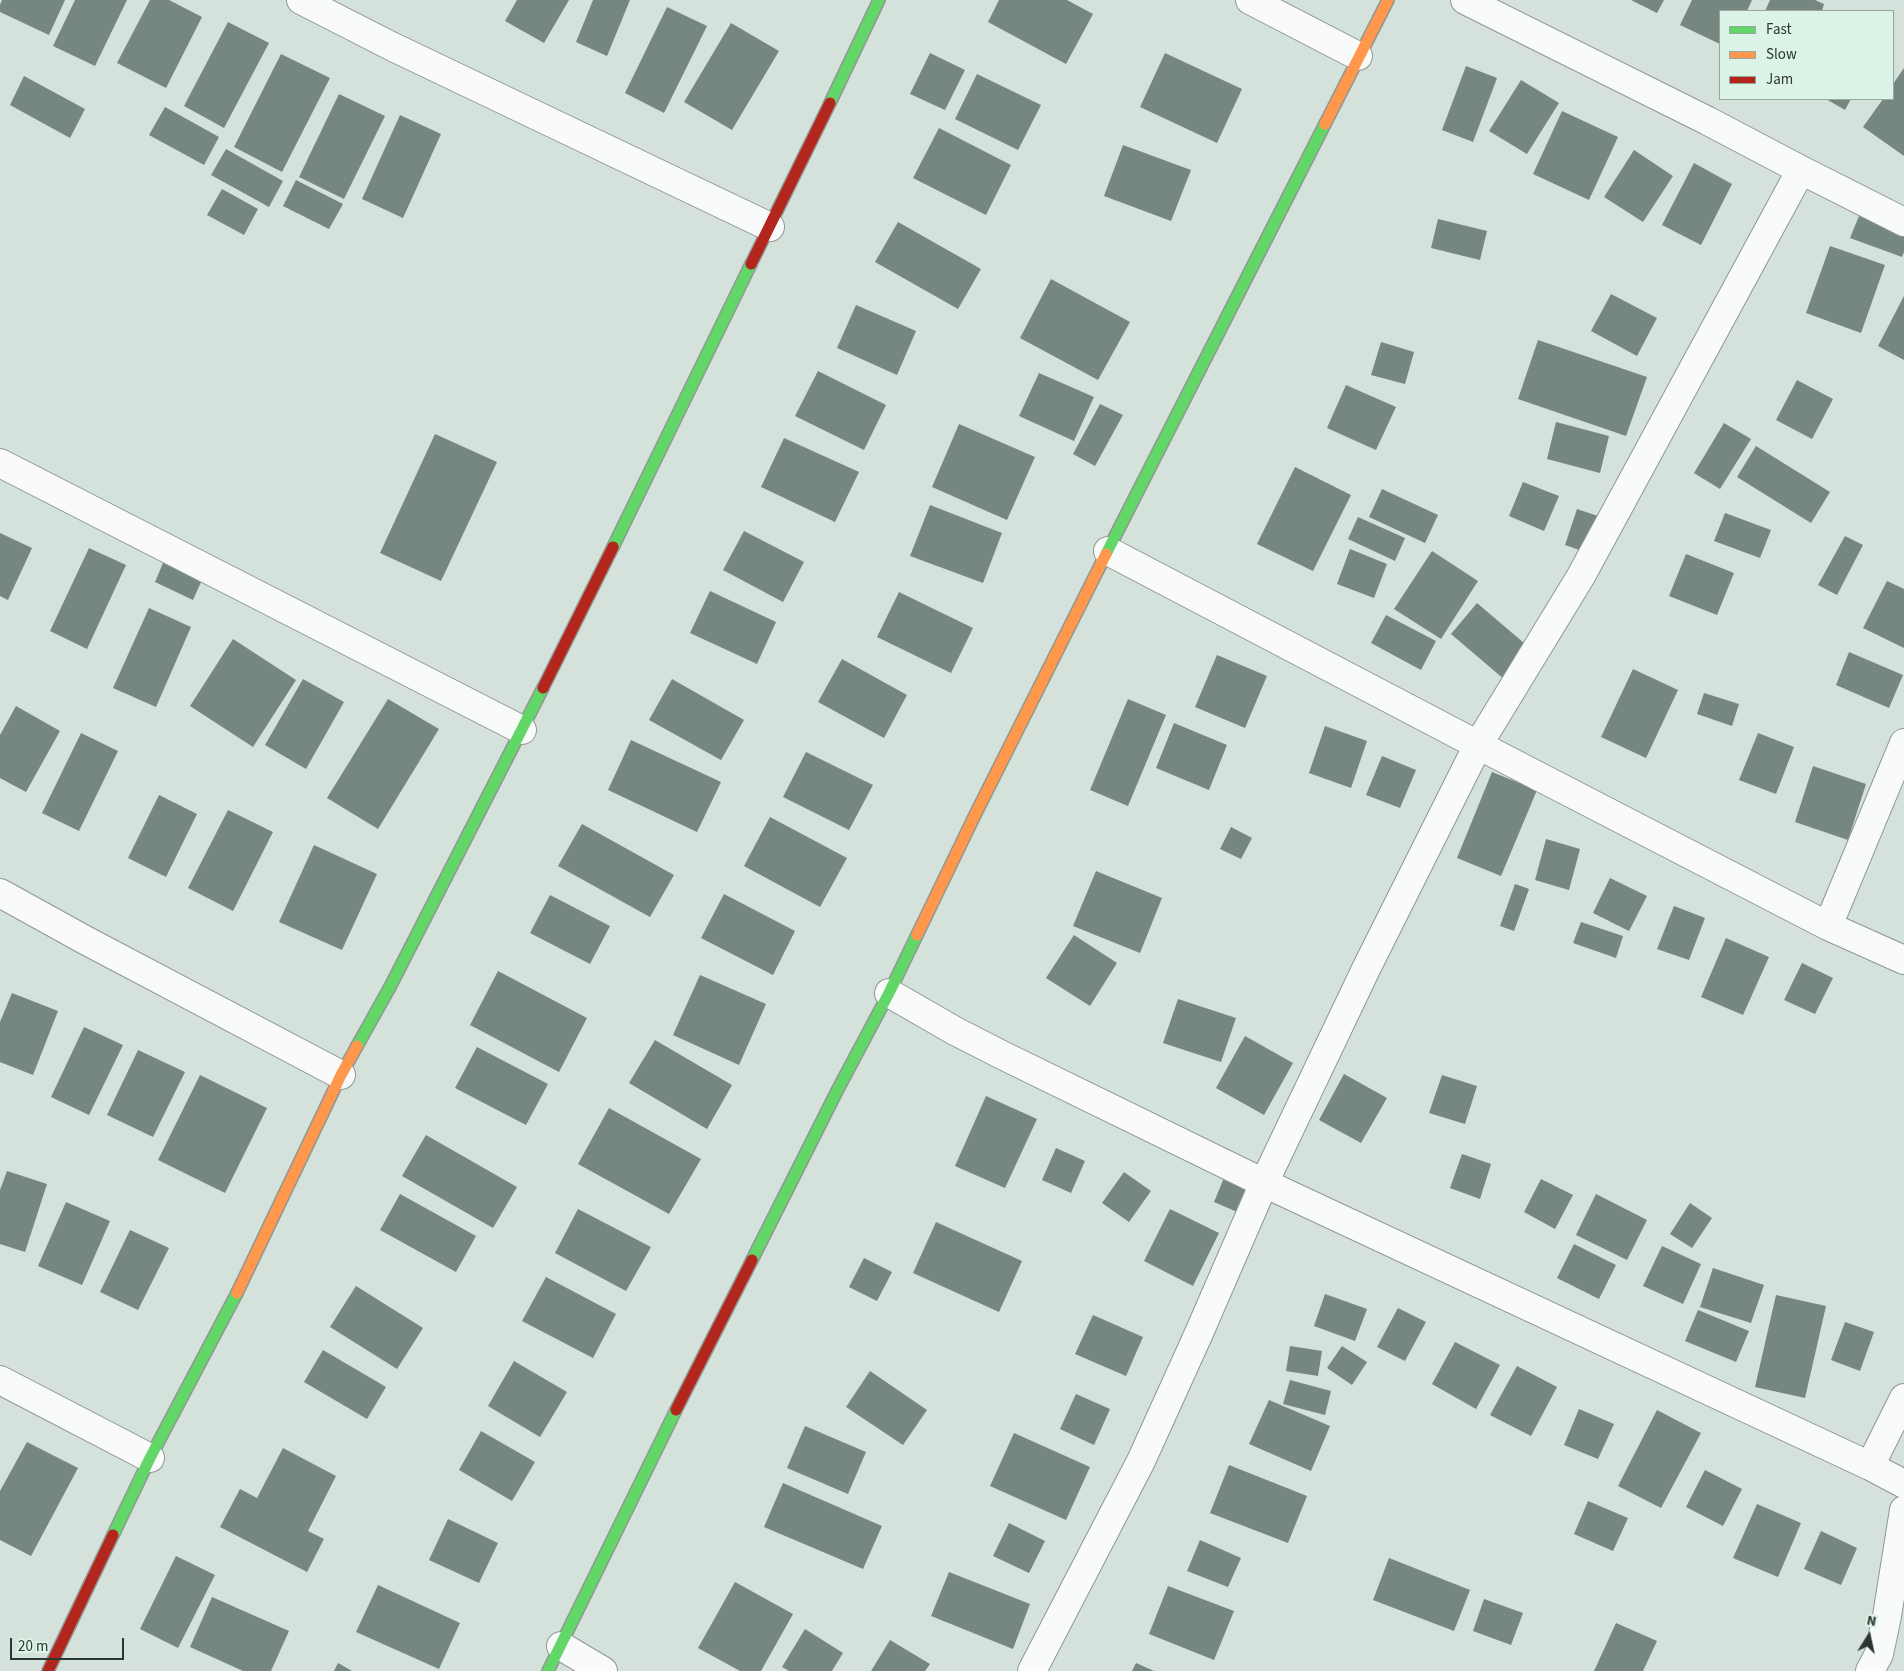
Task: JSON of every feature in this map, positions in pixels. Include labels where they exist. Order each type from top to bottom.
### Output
[{"type":"street","points":[[301,0],[391,46],[770,227]]},
{"type":"street","points":[[48,1671],[150,1458],[245,1277],[341,1075],[390,987],[522,730],[666,442],[879,0]]},
{"type":"street","points":[[1250,0],[1358,56]]},
{"type":"street","points":[[548,1671],[701,1360],[889,994],[975,815],[1388,0]]},
{"type":"street","points":[[1465,0],[1699,116],[1904,222]]},
{"type":"street","points":[[1032,1671],[1141,1461],[1264,1183],[1366,969],[1478,745],[1581,576],[1801,170]]},
{"type":"street","points":[[0,463],[522,730]]},
{"type":"street","points":[[1108,551],[1828,926],[1904,960]]},
{"type":"street","points":[[1828,926],[1904,743]]},
{"type":"street","points":[[0,892],[85,940],[341,1075]]},
{"type":"street","points":[[889,994],[1004,1056],[1264,1183],[1870,1466],[1904,1484]]},
{"type":"street","points":[[0,1380],[150,1458]]},
{"type":"street","points":[[1870,1466],[1904,1398]]},
{"type":"street","points":[[1870,1671],[1879,1654],[1904,1510]]},
{"type":"street","points":[[561,1646],[603,1671]]},
{"type":"building","points":[[2,0],[65,0],[49,35],[0,12]]},
{"type":"building","points":[[75,0],[127,0],[95,66],[53,46]]},
{"type":"building","points":[[150,0],[169,0],[202,17],[166,88],[117,63]]},
{"type":"building","points":[[517,0],[569,0],[544,43],[505,21]]},
{"type":"building","points":[[593,0],[630,0],[607,56],[576,42]]},
{"type":"building","points":[[999,0],[1067,0],[1093,14],[1066,64],[988,22]]},
{"type":"building","points":[[1631,0],[1664,0],[1657,13]]},
{"type":"building","points":[[1692,0],[1752,0],[1747,10],[1719,10],[1719,44],[1680,25]]},
{"type":"building","points":[[1770,0],[1815,0],[1824,4],[1822,10],[1765,10]]},
{"type":"building","points":[[667,7],[707,26],[664,113],[625,93]]},
{"type":"building","points":[[228,22],[269,43],[224,128],[184,106]]},
{"type":"building","points":[[731,23],[779,51],[732,130],[684,102]]},
{"type":"building","points":[[930,53],[965,70],[945,110],[910,94]]},
{"type":"building","points":[[1165,53],[1242,89],[1217,143],[1140,107]]},
{"type":"building","points":[[281,54],[330,78],[282,172],[234,147]]},
{"type":"building","points":[[1466,66],[1497,78],[1473,142],[1442,130]]},
{"type":"building","points":[[1904,68],[1904,156],[1863,127],[1882,100],[1894,100],[1894,83]]},
{"type":"building","points":[[977,74],[1041,105],[1018,150],[955,119]]},
{"type":"building","points":[[24,76],[85,109],[70,138],[10,105]]},
{"type":"building","points":[[1521,80],[1559,103],[1527,154],[1489,131]]},
{"type":"building","points":[[339,94],[385,116],[344,199],[299,177]]},
{"type":"building","points":[[1828,100],[1850,100],[1845,110]]},
{"type":"building","points":[[165,107],[219,137],[204,165],[149,135]]},
{"type":"building","points":[[1562,111],[1618,137],[1589,200],[1533,174]]},
{"type":"building","points":[[400,115],[441,134],[403,218],[362,199]]},
{"type":"building","points":[[939,128],[1011,165],[986,215],[913,178]]},
{"type":"building","points":[[1123,145],[1191,170],[1171,221],[1104,196]]},
{"type":"building","points":[[226,149],[283,181],[269,207],[211,175]]},
{"type":"building","points":[[1634,150],[1673,176],[1643,222],[1604,197]]},
{"type":"building","points":[[1694,163],[1732,184],[1701,245],[1662,225]]},
{"type":"building","points":[[296,180],[343,204],[329,229],[283,206]]},
{"type":"building","points":[[222,189],[258,209],[244,235],[207,215]]},
{"type":"building","points":[[1859,216],[1904,232],[1904,252],[1902,257],[1850,238]]},
{"type":"building","points":[[1438,219],[1487,231],[1480,260],[1431,248]]},
{"type":"building","points":[[898,222],[981,269],[958,309],[875,262]]},
{"type":"building","points":[[1830,246],[1885,265],[1861,333],[1806,313]]},
{"type":"building","points":[[1051,279],[1130,322],[1098,380],[1020,338]]},
{"type":"building","points":[[1611,294],[1657,318],[1637,356],[1591,331]]},
{"type":"building","points":[[1904,296],[1904,360],[1878,346]]},
{"type":"building","points":[[856,305],[916,331],[897,375],[837,348]]},
{"type":"building","points":[[1538,340],[1647,377],[1626,436],[1518,399]]},
{"type":"building","points":[[1381,342],[1414,352],[1405,384],[1371,375]]},
{"type":"building","points":[[818,371],[886,405],[864,450],[795,416]]},
{"type":"building","points":[[1039,373],[1094,397],[1074,441],[1019,416]]},
{"type":"building","points":[[1797,380],[1833,399],[1812,439],[1776,420]]},
{"type":"building","points":[[1346,385],[1396,407],[1376,450],[1327,428]]},
{"type":"building","points":[[1100,404],[1123,415],[1095,466],[1073,454]]},
{"type":"building","points":[[1556,422],[1609,436],[1600,473],[1547,459]]},
{"type":"building","points":[[1724,423],[1751,439],[1720,489],[1694,473]]},
{"type":"building","points":[[959,424],[1035,457],[1007,520],[932,487]]},
{"type":"building","points":[[435,434],[497,462],[441,581],[380,553]]},
{"type":"building","points":[[784,438],[859,472],[835,522],[761,487]]},
{"type":"building","points":[[1756,446],[1830,492],[1811,523],[1737,477]]},
{"type":"building","points":[[1295,467],[1351,495],[1313,571],[1257,544]]},
{"type":"building","points":[[1523,482],[1559,496],[1544,531],[1509,516]]},
{"type":"building","points":[[1382,489],[1438,515],[1425,543],[1369,517]]},
{"type":"building","points":[[930,505],[1002,533],[983,583],[910,556]]},
{"type":"building","points":[[1577,509],[1598,516],[1585,552],[1565,545]]},
{"type":"building","points":[[1725,513],[1771,530],[1760,558],[1714,541]]},
{"type":"building","points":[[1358,517],[1405,538],[1395,561],[1348,539]]},
{"type":"building","points":[[744,531],[804,562],[783,602],[723,570]]},
{"type":"building","points":[[0,533],[32,548],[8,600],[0,596]]},
{"type":"building","points":[[1845,536],[1863,545],[1837,595],[1818,585]]},
{"type":"building","points":[[89,548],[126,565],[87,649],[50,631]]},
{"type":"building","points":[[1350,549],[1387,564],[1374,598],[1337,584]]},
{"type":"building","points":[[1432,551],[1478,581],[1441,639],[1394,609]]},
{"type":"building","points":[[1686,554],[1734,573],[1717,615],[1669,596]]},
{"type":"building","points":[[166,556],[205,573],[193,600],[155,582]]},
{"type":"building","points":[[1887,581],[1904,589],[1904,648],[1863,628]]},
{"type":"building","points":[[710,591],[776,622],[757,664],[690,633]]},
{"type":"building","points":[[899,592],[973,628],[951,673],[877,637]]},
{"type":"building","points":[[1477,603],[1531,649],[1505,680],[1451,634]]},
{"type":"building","points":[[149,608],[191,627],[156,707],[113,688]]},
{"type":"building","points":[[1386,615],[1436,641],[1421,670],[1371,643]]},
{"type":"building","points":[[233,639],[296,680],[253,747],[190,706]]},
{"type":"building","points":[[1849,652],[1903,675],[1889,708],[1836,685]]},
{"type":"building","points":[[1217,655],[1267,676],[1245,728],[1195,707]]},
{"type":"building","points":[[842,659],[907,695],[884,738],[818,702]]},
{"type":"building","points":[[1633,669],[1678,690],[1646,758],[1601,737]]},
{"type":"building","points":[[303,679],[344,702],[306,769],[265,745]]},
{"type":"building","points":[[672,679],[744,720],[721,760],[649,720]]},
{"type":"building","points":[[1704,693],[1739,704],[1732,726],[1697,714]]},
{"type":"building","points":[[388,699],[439,729],[378,829],[327,798]]},
{"type":"building","points":[[1128,699],[1166,715],[1128,806],[1090,790]]},
{"type":"building","points":[[16,706],[60,731],[26,792],[0,778],[0,735]]},
{"type":"building","points":[[1174,723],[1227,745],[1209,790],[1156,768]]},
{"type":"building","points":[[1325,726],[1367,741],[1351,788],[1309,773]]},
{"type":"building","points":[[81,733],[118,751],[79,831],[42,813]]},
{"type":"building","points":[[1758,733],[1794,747],[1776,794],[1739,780]]},
{"type":"building","points":[[631,740],[721,782],[697,832],[608,790]]},
{"type":"building","points":[[806,752],[873,785],[849,830],[783,797]]},
{"type":"building","points":[[1382,756],[1416,770],[1400,808],[1366,795]]},
{"type":"building","points":[[1813,766],[1866,784],[1848,840],[1795,822]]},
{"type":"building","points":[[1492,772],[1537,790],[1501,876],[1457,858]]},
{"type":"building","points":[[159,795],[197,814],[166,877],[128,858]]},
{"type":"building","points":[[228,810],[273,832],[233,911],[188,888]]},
{"type":"building","points":[[770,817],[847,858],[820,907],[744,866]]},
{"type":"building","points":[[582,824],[674,875],[650,917],[558,866]]},
{"type":"building","points":[[1231,827],[1252,838],[1241,859],[1220,849]]},
{"type":"building","points":[[1546,839],[1580,849],[1569,890],[1535,880]]},
{"type":"building","points":[[314,845],[377,874],[342,950],[279,922]]},
{"type":"building","points":[[1096,871],[1162,898],[1140,953],[1073,926]]},
{"type":"building","points":[[1610,878],[1647,896],[1629,931],[1593,913]]},
{"type":"building","points":[[1515,884],[1529,889],[1514,931],[1500,926]]},
{"type":"building","points":[[724,894],[795,931],[773,975],[701,938]]},
{"type":"building","points":[[550,895],[610,926],[590,964],[530,933]]},
{"type":"building","points":[[1674,906],[1705,918],[1689,960],[1657,949]]},
{"type":"building","points":[[1581,922],[1623,936],[1616,958],[1573,943]]},
{"type":"building","points":[[1074,935],[1117,963],[1090,1006],[1046,978]]},
{"type":"building","points":[[1726,938],[1769,957],[1743,1015],[1701,997]]},
{"type":"building","points":[[1802,963],[1833,978],[1815,1014],[1784,1000]]},
{"type":"building","points":[[498,971],[587,1018],[559,1072],[470,1025]]},
{"type":"building","points":[[700,975],[766,1004],[739,1065],[673,1035]]},
{"type":"building","points":[[12,993],[58,1011],[33,1075],[0,1062],[0,1022]]},
{"type":"building","points":[[1178,999],[1236,1018],[1221,1062],[1163,1043]]},
{"type":"building","points":[[84,1027],[123,1045],[89,1115],[51,1097]]},
{"type":"building","points":[[1245,1036],[1293,1063],[1264,1115],[1216,1088]]},
{"type":"building","points":[[655,1040],[732,1085],[707,1129],[629,1083]]},
{"type":"building","points":[[477,1047],[548,1084],[526,1125],[455,1088]]},
{"type":"building","points":[[138,1050],[185,1072],[153,1137],[107,1115]]},
{"type":"building","points":[[1344,1074],[1387,1098],[1361,1143],[1319,1120]]},
{"type":"building","points":[[200,1075],[267,1108],[225,1193],[158,1160]]},
{"type":"building","points":[[1442,1075],[1477,1086],[1465,1124],[1429,1113]]},
{"type":"building","points":[[986,1096],[1037,1119],[1005,1188],[955,1166]]},
{"type":"building","points":[[609,1108],[701,1159],[669,1214],[578,1164]]},
{"type":"building","points":[[426,1135],[517,1187],[493,1228],[402,1176]]},
{"type":"building","points":[[1056,1148],[1085,1161],[1071,1193],[1042,1180]]},
{"type":"building","points":[[1462,1154],[1491,1164],[1480,1199],[1450,1188]]},
{"type":"building","points":[[7,1171],[47,1184],[25,1252],[0,1244],[0,1190]]},
{"type":"building","points":[[1124,1172],[1151,1191],[1129,1222],[1102,1203]]},
{"type":"building","points":[[1226,1173],[1254,1185],[1242,1214],[1214,1202]]},
{"type":"building","points":[[1541,1179],[1573,1195],[1555,1229],[1524,1212]]},
{"type":"building","points":[[400,1194],[476,1236],[456,1272],[380,1230]]},
{"type":"building","points":[[1596,1194],[1647,1220],[1627,1260],[1576,1235]]},
{"type":"building","points":[[66,1202],[110,1221],[82,1285],[38,1266]]},
{"type":"building","points":[[1690,1203],[1712,1218],[1692,1248],[1670,1234]]},
{"type":"building","points":[[578,1209],[651,1247],[626,1291],[555,1253]]},
{"type":"building","points":[[1170,1209],[1219,1233],[1193,1286],[1144,1261]]},
{"type":"building","points":[[936,1222],[1022,1261],[999,1312],[913,1273]]},
{"type":"building","points":[[130,1230],[169,1248],[138,1310],[100,1292]]},
{"type":"building","points":[[1574,1244],[1616,1265],[1599,1299],[1557,1278]]},
{"type":"building","points":[[1662,1246],[1701,1264],[1683,1304],[1643,1286]]},
{"type":"building","points":[[864,1258],[892,1272],[877,1301],[849,1287]]},
{"type":"building","points":[[1713,1268],[1764,1285],[1751,1323],[1700,1307]]},
{"type":"building","points":[[546,1277],[616,1314],[593,1358],[522,1321]]},
{"type":"building","points":[[356,1286],[423,1328],[397,1369],[330,1327]]},
{"type":"building","points":[[1325,1294],[1367,1309],[1355,1341],[1314,1326]]},
{"type":"building","points":[[1776,1295],[1826,1306],[1805,1398],[1755,1387]]},
{"type":"building","points":[[1398,1308],[1426,1322],[1405,1361],[1377,1347]]},
{"type":"building","points":[[1698,1310],[1749,1331],[1736,1362],[1685,1341]]},
{"type":"building","points":[[1093,1315],[1143,1337],[1126,1376],[1075,1354]]},
{"type":"building","points":[[1845,1322],[1874,1332],[1860,1371],[1831,1360]]},
{"type":"building","points":[[1455,1342],[1500,1365],[1476,1409],[1432,1384]]},
{"type":"building","points":[[1290,1346],[1322,1351],[1318,1376],[1286,1371]]},
{"type":"building","points":[[1342,1346],[1367,1362],[1352,1385],[1327,1368]]},
{"type":"building","points":[[323,1350],[386,1387],[367,1419],[304,1382]]},
{"type":"building","points":[[514,1361],[567,1392],[540,1437],[488,1406]]},
{"type":"building","points":[[1517,1366],[1557,1387],[1531,1436],[1490,1415]]},
{"type":"building","points":[[870,1371],[927,1410],[903,1445],[846,1407]]},
{"type":"building","points":[[1290,1380],[1331,1391],[1325,1415],[1283,1404]]},
{"type":"building","points":[[1076,1394],[1110,1409],[1094,1445],[1060,1429]]},
{"type":"building","points":[[1269,1400],[1330,1426],[1311,1471],[1249,1444]]},
{"type":"building","points":[[1579,1409],[1614,1424],[1598,1459],[1564,1445]]},
{"type":"building","points":[[1657,1410],[1701,1433],[1661,1508],[1618,1486]]},
{"type":"building","points":[[805,1426],[866,1452],[848,1494],[787,1468]]},
{"type":"building","points":[[481,1431],[535,1462],[512,1501],[459,1470]]},
{"type":"building","points":[[1014,1433],[1090,1467],[1066,1520],[990,1486]]},
{"type":"building","points":[[27,1442],[78,1468],[31,1556],[0,1540],[0,1491]]},
{"type":"building","points":[[283,1448],[336,1476],[308,1531],[324,1539],[307,1572],[220,1527],[240,1489],[257,1498]]},
{"type":"building","points":[[1229,1465],[1307,1496],[1288,1543],[1210,1513]]},
{"type":"building","points":[[1705,1470],[1742,1489],[1723,1526],[1686,1507]]},
{"type":"building","points":[[783,1483],[882,1526],[863,1569],[764,1527]]},
{"type":"building","points":[[1588,1501],[1628,1518],[1613,1551],[1574,1534]]},
{"type":"building","points":[[1757,1504],[1801,1523],[1778,1577],[1733,1558]]},
{"type":"building","points":[[448,1519],[498,1543],[479,1583],[429,1560]]},
{"type":"building","points":[[1009,1523],[1045,1541],[1029,1573],[993,1556]]},
{"type":"building","points":[[1821,1531],[1857,1548],[1841,1585],[1804,1569]]},
{"type":"building","points":[[1200,1540],[1241,1558],[1228,1587],[1187,1571]]},
{"type":"building","points":[[176,1556],[215,1575],[178,1648],[140,1629]]},
{"type":"building","points":[[1389,1558],[1470,1590],[1454,1631],[1373,1600]]},
{"type":"building","points":[[949,1572],[1030,1604],[1013,1649],[931,1616]]},
{"type":"building","points":[[735,1582],[793,1614],[761,1671],[740,1671],[698,1648]]},
{"type":"building","points":[[378,1585],[460,1623],[439,1669],[356,1632]]},
{"type":"building","points":[[1168,1586],[1234,1611],[1214,1660],[1149,1634]]},
{"type":"building","points":[[212,1597],[289,1631],[271,1671],[243,1671],[190,1647]]},
{"type":"building","points":[[1484,1599],[1523,1613],[1511,1645],[1473,1631]]},
{"type":"building","points":[[1616,1623],[1657,1641],[1643,1671],[1594,1671]]},
{"type":"building","points":[[805,1629],[843,1653],[832,1671],[789,1671],[782,1667]]},
{"type":"building","points":[[890,1640],[930,1664],[925,1671],[871,1671]]},
{"type":"building","points":[[338,1663],[352,1671],[334,1671]]},
{"type":"building","points":[[1136,1663],[1154,1671],[1132,1671]]},
{"type":"traffic: fast","points":[[830,103],[879,0]]},
{"type":"traffic: fast","points":[[1106,554],[1325,124]]},
{"type":"traffic: fast","points":[[613,547],[751,264]]},
{"type":"traffic: fast","points":[[357,1046],[390,987],[543,688]]},
{"type":"traffic: fast","points":[[752,1260],[917,935]]},
{"type":"traffic: fast","points":[[113,1535],[150,1458],[237,1293]]},
{"type":"traffic: fast","points":[[548,1671],[676,1410]]},
{"type":"traffic: slow","points":[[1325,124],[1388,0]]},
{"type":"traffic: slow","points":[[917,935],[1106,554]]},
{"type":"traffic: slow","points":[[237,1293],[341,1075],[357,1046]]},
{"type":"traffic: jam","points":[[751,264],[830,103]]},
{"type":"traffic: jam","points":[[543,688],[613,547]]},
{"type":"traffic: jam","points":[[676,1410],[752,1260]]},
{"type":"traffic: jam","points":[[48,1671],[113,1535]]}]
